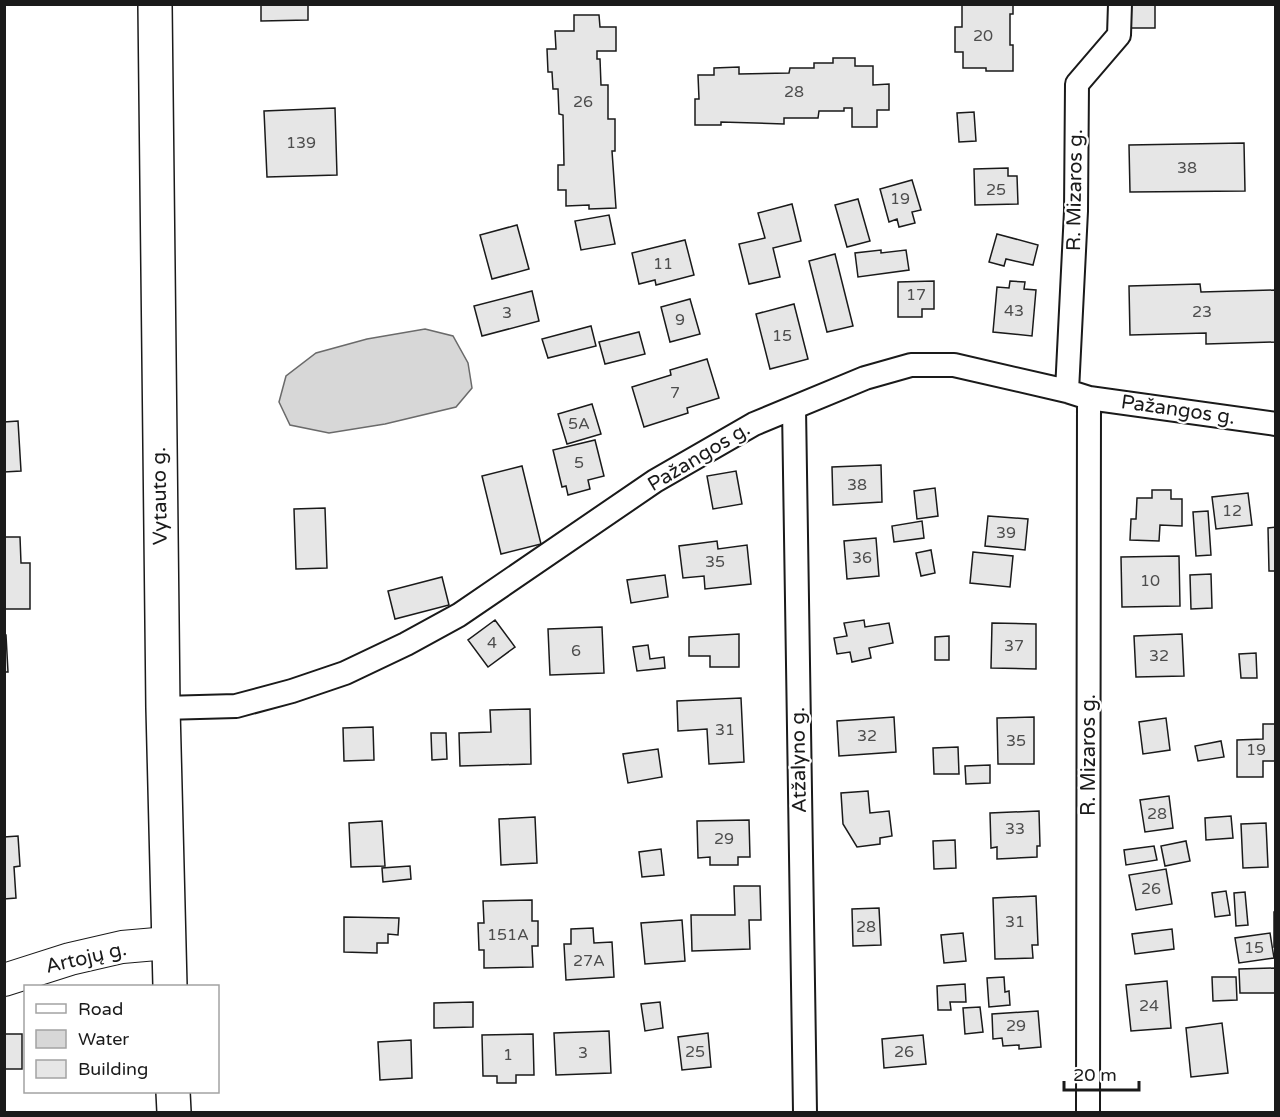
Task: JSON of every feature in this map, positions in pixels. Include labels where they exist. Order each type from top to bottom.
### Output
[{"type":"main road","name":"Vytauto g.","points":[[155,4],[163,708],[170,985]]},
{"type":"main road","name":"Artojų g.","points":[[4,980],[70,958],[122,947],[168,943]]},
{"type":"main road","points":[[173,1093],[174,1113]]},
{"type":"street","name":"R. Mizaros g.","points":[[1067,391],[1076,211],[1077,84],[1119,35],[1120,4]]},
{"type":"street","name":"Pažangos g.","points":[[163,708],[216,707],[250,703],[345,673],[406,644],[459,615],[655,481],[754,424],[866,378],[911,365],[954,365],[1089,398],[1275,424]]},
{"type":"street","name":"R. Mizaros g.","points":[[1088,1113],[1089,398]]},
{"type":"street","name":"Atžalyno g.","points":[[794,408],[805,1113]]},
{"type":"water","points":[[425,329],[453,336],[468,363],[472,388],[456,407],[385,424],[329,433],[290,425],[279,402],[286,376],[316,353],[367,339]]},
{"type":"building","points":[[261,4],[308,4],[308,20],[261,21]]},
{"type":"building","points":[[962,4],[1013,4],[1013,14],[1010,14],[1010,45],[1013,45],[1013,71],[963,68],[963,52],[955,52],[955,27],[962,27]]},
{"type":"building","points":[[1131,4],[1155,4],[1155,28],[1131,28]]},
{"type":"building","points":[[574,15],[599,15],[600,27],[616,27],[616,51],[597,51],[597,59],[600,59],[601,85],[608,85],[608,119],[615,119],[615,151],[612,151],[616,208],[589,209],[589,205],[566,206],[566,190],[558,190],[558,165],[564,165],[563,115],[559,114],[558,89],[553,89],[552,72],[548,72],[547,49],[556,49],[555,31],[574,31]]},
{"type":"building","points":[[833,58],[855,58],[855,66],[873,66],[873,85],[889,84],[889,110],[877,110],[877,127],[852,127],[852,108],[844,108],[844,111],[819,111],[818,118],[784,118],[784,124],[721,122],[721,125],[695,125],[695,99],[699,99],[698,75],[714,75],[714,68],[739,67],[739,74],[789,73],[790,68],[814,68],[814,63],[833,63]]},
{"type":"building","points":[[335,108],[337,175],[267,177],[264,111]]},
{"type":"building","points":[[974,112],[976,141],[959,142],[957,113]]},
{"type":"building","points":[[1244,143],[1245,191],[1130,192],[1129,145]]},
{"type":"building","points":[[1008,168],[1008,176],[1017,176],[1018,204],[975,205],[974,169]]},
{"type":"building","points":[[912,180],[921,210],[912,212],[915,223],[899,227],[897,219],[889,222],[880,189]]},
{"type":"building","points":[[858,199],[870,241],[847,247],[835,205]]},
{"type":"building","points":[[792,204],[801,241],[773,248],[780,277],[749,284],[739,244],[765,238],[758,213]]},
{"type":"building","points":[[609,215],[615,244],[581,250],[575,221]]},
{"type":"building","points":[[517,225],[529,269],[492,279],[480,235]]},
{"type":"building","points":[[997,234],[1038,245],[1033,265],[1006,259],[1004,266],[989,262]]},
{"type":"building","points":[[685,240],[694,275],[656,285],[655,280],[639,284],[632,253]]},
{"type":"building","points":[[881,250],[881,253],[906,250],[909,270],[858,277],[855,253]]},
{"type":"building","points":[[835,254],[853,326],[827,332],[809,261]]},
{"type":"building","points":[[934,281],[934,309],[922,309],[922,317],[898,317],[898,282]]},
{"type":"building","points":[[1010,281],[1025,282],[1024,289],[1036,290],[1032,336],[993,332],[997,287],[1009,288]]},
{"type":"building","points":[[1200,284],[1201,292],[1276,290],[1276,342],[1206,344],[1206,333],[1130,335],[1129,286]]},
{"type":"building","points":[[532,291],[539,321],[482,336],[474,306]]},
{"type":"building","points":[[690,299],[700,334],[670,342],[661,307]]},
{"type":"building","points":[[794,304],[808,359],[770,369],[756,314]]},
{"type":"building","points":[[591,326],[596,346],[548,358],[542,339]]},
{"type":"building","points":[[639,332],[645,354],[605,364],[599,342]]},
{"type":"building","points":[[707,359],[719,398],[687,408],[688,413],[644,427],[632,387],[671,375],[670,370]]},
{"type":"building","points":[[592,404],[601,434],[567,444],[558,414]]},
{"type":"building","points":[[18,421],[21,471],[4,472],[4,422]]},
{"type":"building","points":[[595,440],[604,476],[588,480],[590,489],[568,495],[566,486],[562,487],[553,450]]},
{"type":"building","points":[[881,465],[882,502],[833,505],[832,467]]},
{"type":"building","points":[[522,466],[541,544],[501,554],[482,476]]},
{"type":"building","points":[[736,471],[742,504],[713,509],[707,476]]},
{"type":"building","points":[[935,488],[938,516],[917,519],[914,491]]},
{"type":"building","points":[[1152,490],[1171,490],[1171,499],[1182,499],[1182,526],[1160,525],[1159,541],[1130,540],[1131,519],[1136,519],[1137,498],[1152,498]]},
{"type":"building","points":[[1248,493],[1252,525],[1216,529],[1212,497]]},
{"type":"building","points":[[325,508],[327,568],[296,569],[294,509]]},
{"type":"building","points":[[1208,511],[1211,555],[1196,556],[1193,512]]},
{"type":"building","points":[[988,516],[1028,519],[1025,550],[985,546]]},
{"type":"building","points":[[922,521],[924,538],[894,542],[892,526]]},
{"type":"building","points":[[1276,527],[1276,571],[1269,571],[1268,528]]},
{"type":"building","points":[[4,537],[20,537],[21,563],[30,563],[30,609],[4,609]]},
{"type":"building","points":[[876,538],[879,576],[847,579],[844,541]]},
{"type":"building","points":[[717,541],[718,549],[747,545],[751,584],[705,589],[704,576],[683,578],[679,546]]},
{"type":"building","points":[[931,550],[935,573],[921,576],[916,553]]},
{"type":"building","points":[[973,552],[1013,556],[1010,587],[970,583]]},
{"type":"building","points":[[1179,556],[1180,606],[1122,607],[1121,557]]},
{"type":"building","points":[[1211,574],[1212,608],[1191,609],[1190,575]]},
{"type":"building","points":[[665,575],[668,597],[631,603],[627,580]]},
{"type":"building","points":[[442,577],[449,605],[395,619],[388,591]]},
{"type":"building","points":[[495,620],[515,647],[488,667],[468,640]]},
{"type":"building","points":[[864,620],[865,627],[889,623],[893,643],[869,648],[871,658],[852,662],[850,652],[837,654],[834,638],[847,636],[844,623]]},
{"type":"building","points":[[992,623],[1036,624],[1036,669],[991,668]]},
{"type":"building","points":[[602,627],[604,673],[550,675],[548,629]]},
{"type":"building","points":[[739,634],[739,667],[710,667],[710,656],[689,656],[689,637]]},
{"type":"building","points":[[1182,634],[1184,676],[1136,677],[1134,636]]},
{"type":"building","points":[[4,635],[6,635],[8,672],[4,672]]},
{"type":"building","points":[[949,636],[949,660],[935,660],[935,637]]},
{"type":"building","points":[[648,645],[650,659],[664,657],[665,668],[637,671],[633,647]]},
{"type":"building","points":[[1256,653],[1257,678],[1241,678],[1239,654]]},
{"type":"building","points":[[741,698],[744,762],[709,764],[707,729],[678,731],[677,701]]},
{"type":"building","points":[[530,709],[531,764],[460,766],[459,733],[491,732],[490,710]]},
{"type":"building","points":[[894,717],[896,752],[839,756],[837,721]]},
{"type":"building","points":[[1034,717],[1034,764],[998,764],[997,718]]},
{"type":"building","points":[[1166,718],[1170,750],[1143,754],[1139,722]]},
{"type":"building","points":[[1263,724],[1276,724],[1276,761],[1263,761],[1263,777],[1237,777],[1237,740],[1263,739]]},
{"type":"building","points":[[373,727],[374,760],[344,761],[343,728]]},
{"type":"building","points":[[431,733],[446,733],[447,759],[432,760]]},
{"type":"building","points":[[1221,741],[1224,757],[1198,761],[1195,746]]},
{"type":"building","points":[[958,747],[959,774],[934,774],[933,748]]},
{"type":"building","points":[[658,749],[662,777],[628,783],[623,754]]},
{"type":"building","points":[[990,765],[990,783],[966,784],[965,766]]},
{"type":"building","points":[[868,791],[870,813],[889,811],[892,836],[880,838],[880,844],[857,847],[843,824],[841,793]]},
{"type":"building","points":[[1169,796],[1173,828],[1145,832],[1140,800]]},
{"type":"building","points":[[1039,811],[1040,846],[1037,846],[1037,857],[997,859],[997,847],[991,848],[990,813]]},
{"type":"building","points":[[1231,816],[1233,838],[1206,840],[1205,818]]},
{"type":"building","points":[[535,817],[537,863],[501,865],[499,819]]},
{"type":"building","points":[[749,820],[750,857],[738,857],[738,865],[710,865],[710,857],[698,858],[697,821]]},
{"type":"building","points":[[382,821],[385,866],[351,867],[349,823]]},
{"type":"building","points":[[1266,823],[1268,867],[1243,868],[1241,824]]},
{"type":"building","points":[[18,836],[20,866],[14,867],[16,898],[4,899],[4,837]]},
{"type":"building","points":[[955,840],[956,868],[934,869],[933,841]]},
{"type":"building","points":[[1186,841],[1190,861],[1165,866],[1161,846]]},
{"type":"building","points":[[1154,846],[1157,860],[1126,865],[1124,850]]},
{"type":"building","points":[[661,849],[664,875],[642,877],[639,852]]},
{"type":"building","points":[[410,866],[411,879],[383,882],[382,868]]},
{"type":"building","points":[[1166,869],[1172,904],[1136,910],[1129,875]]},
{"type":"building","points":[[734,886],[760,886],[761,920],[749,920],[750,949],[692,951],[691,915],[735,915]]},
{"type":"building","points":[[1226,891],[1230,915],[1215,917],[1212,893]]},
{"type":"building","points":[[1245,892],[1248,925],[1236,926],[1234,893]]},
{"type":"building","points":[[1036,896],[1038,945],[1032,945],[1033,958],[995,959],[993,898]]},
{"type":"building","points":[[532,900],[532,921],[538,921],[538,946],[532,946],[533,967],[484,968],[484,950],[479,950],[478,923],[484,923],[483,901]]},
{"type":"building","points":[[879,908],[881,945],[853,946],[852,909]]},
{"type":"building","points":[[1274,912],[1276,912],[1276,947],[1274,947]]},
{"type":"building","points":[[344,917],[399,918],[398,935],[388,934],[388,943],[377,943],[377,953],[344,952]]},
{"type":"building","points":[[682,920],[685,961],[645,964],[641,923]]},
{"type":"building","points":[[593,928],[594,943],[612,942],[614,977],[566,980],[564,944],[571,944],[571,929]]},
{"type":"building","points":[[1172,929],[1174,949],[1135,954],[1132,934]]},
{"type":"building","points":[[963,933],[966,961],[944,963],[941,935]]},
{"type":"building","points":[[1270,933],[1274,958],[1239,963],[1235,938]]},
{"type":"building","points":[[1276,968],[1276,993],[1240,993],[1239,969]]},
{"type":"building","points":[[1004,977],[1005,992],[1009,991],[1010,1005],[989,1007],[987,978]]},
{"type":"building","points":[[1212,977],[1236,977],[1237,1000],[1213,1001]]},
{"type":"building","points":[[1167,981],[1171,1028],[1131,1031],[1126,985]]},
{"type":"building","points":[[965,984],[966,1002],[950,1002],[951,1010],[938,1010],[937,986]]},
{"type":"building","points":[[473,1002],[473,1027],[434,1028],[434,1003]]},
{"type":"building","points":[[660,1002],[663,1028],[645,1031],[641,1004]]},
{"type":"building","points":[[980,1007],[983,1032],[965,1034],[963,1008]]},
{"type":"building","points":[[1038,1011],[1041,1047],[1019,1049],[1019,1045],[1003,1046],[1002,1038],[993,1039],[992,1014]]},
{"type":"building","points":[[1222,1023],[1228,1073],[1191,1077],[1186,1028]]},
{"type":"building","points":[[609,1031],[611,1073],[556,1075],[554,1033]]},
{"type":"building","points":[[708,1033],[711,1067],[682,1070],[678,1037]]},
{"type":"building","points":[[4,1034],[22,1034],[22,1069],[4,1069]]},
{"type":"building","points":[[533,1034],[534,1075],[516,1075],[516,1083],[497,1083],[497,1076],[483,1076],[482,1035]]},
{"type":"building","points":[[923,1035],[926,1064],[884,1068],[882,1039]]},
{"type":"building","points":[[411,1040],[412,1078],[380,1080],[378,1042]]}]
